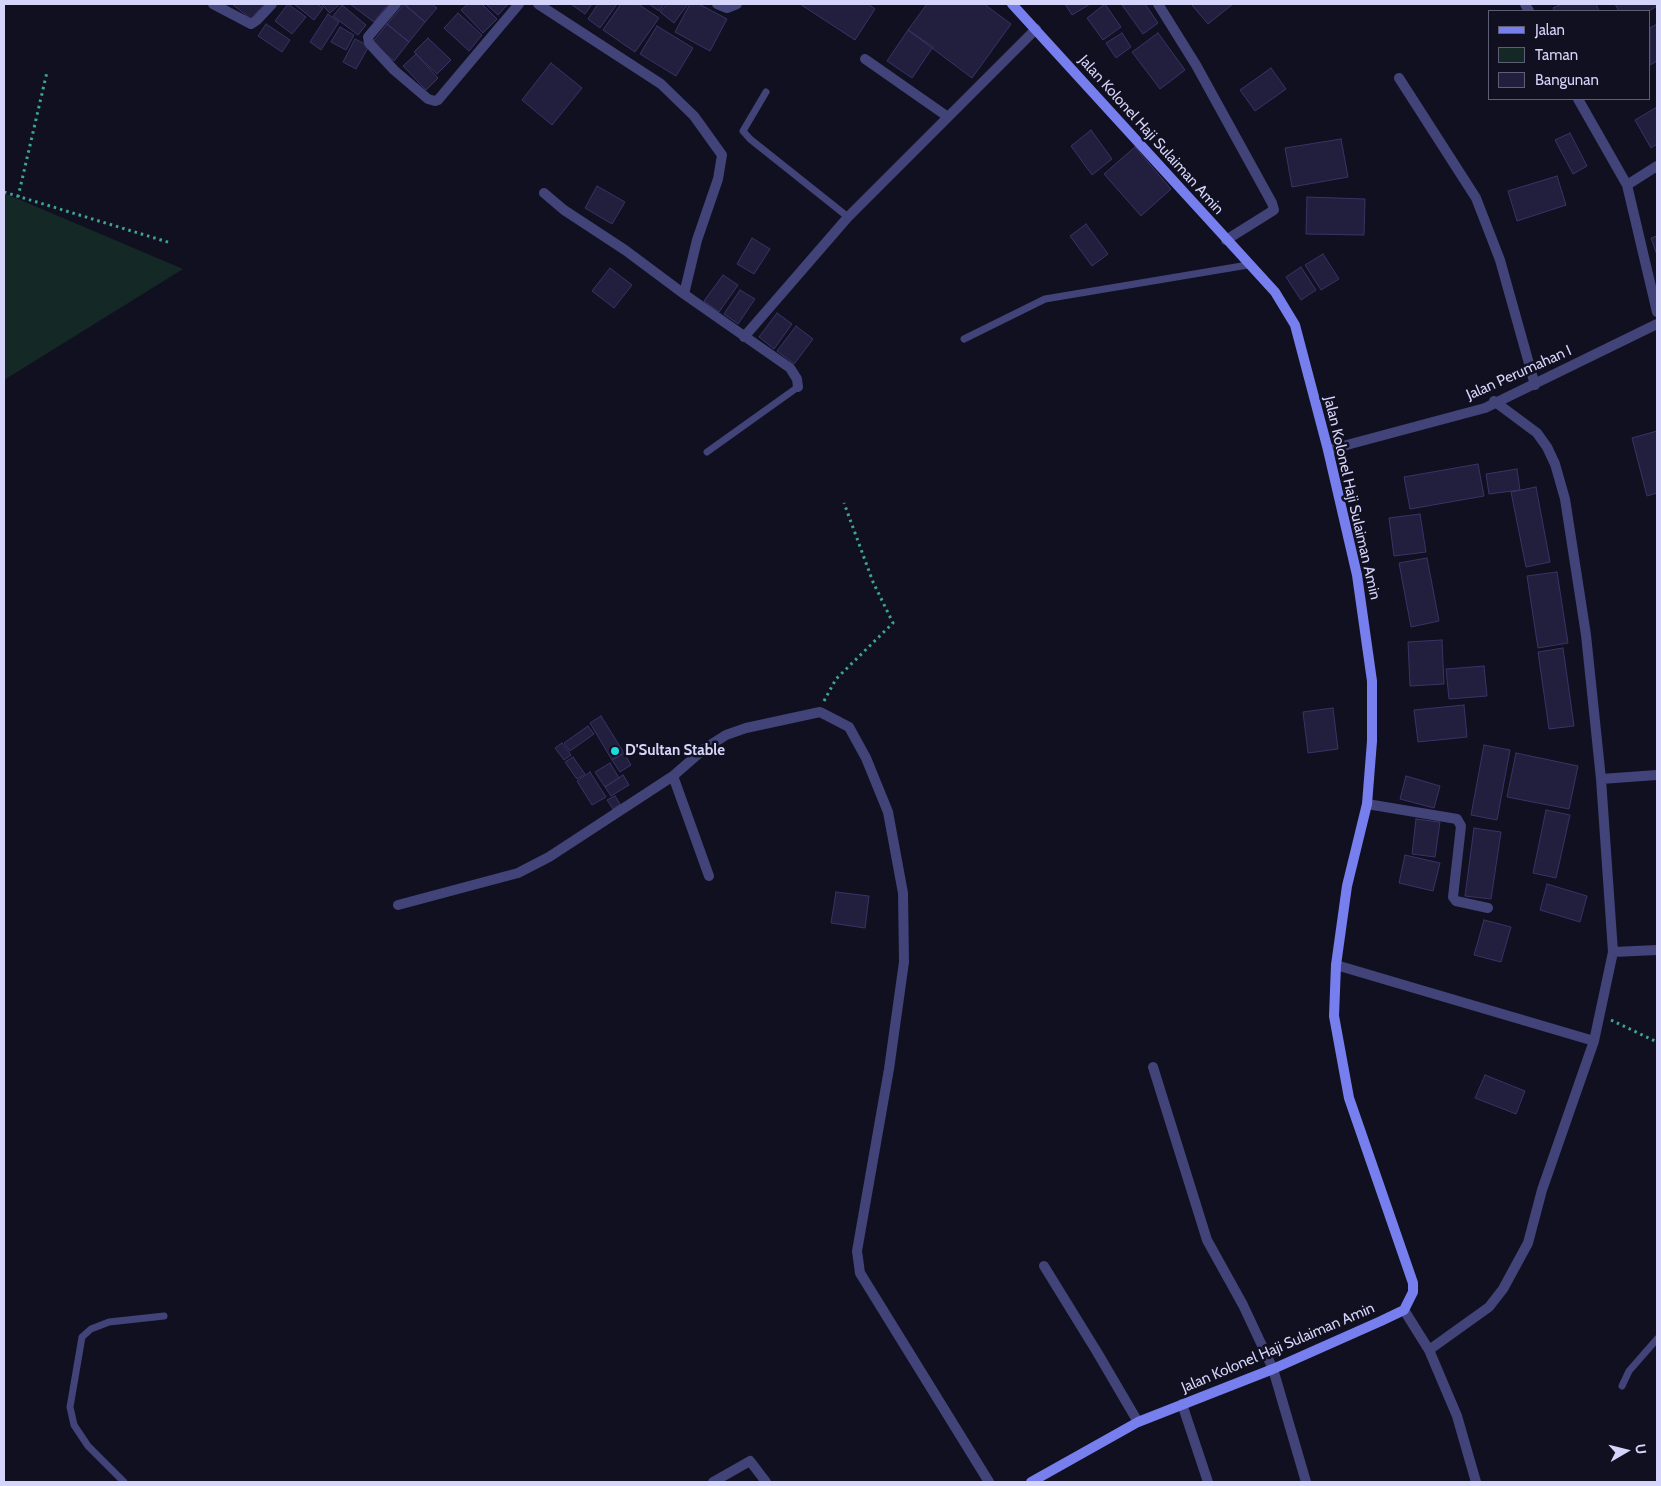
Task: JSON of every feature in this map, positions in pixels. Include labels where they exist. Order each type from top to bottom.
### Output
[{"type":"street","points":[[213,4],[251,24],[272,4]]},
{"type":"street","points":[[396,4],[368,37],[369,43],[394,70],[428,99],[435,101],[438,100],[519,4]]},
{"type":"street","points":[[538,4],[661,84],[694,116],[722,155],[718,179],[697,240],[684,294]]},
{"type":"street","points":[[717,4],[727,8],[737,4]]},
{"type":"street","name":"Jalan Kolonel Haji Sulaiman Amin","points":[[1012,4],[1248,265],[1275,292],[1294,322],[1328,450],[1357,575],[1372,681],[1372,741],[1367,804],[1347,886],[1336,965],[1334,1016],[1349,1098],[1412,1283],[1412,1292],[1404,1310],[1273,1369],[1138,1422],[1031,1482]]},
{"type":"street","points":[[1158,4],[1196,65],[1272,203],[1274,210],[1226,240]]},
{"type":"street","points":[[744,337],[848,217],[1036,29]]},
{"type":"street","points":[[865,59],[948,117]]},
{"type":"street","points":[[1399,78],[1476,198],[1500,260],[1535,385]]},
{"type":"street","points":[[1579,100],[1627,185],[1657,312]]},
{"type":"street","points":[[1627,185],[1657,166]]},
{"type":"street","points":[[544,193],[564,210],[625,250],[744,337],[790,368],[798,387]]},
{"type":"street","name":"Jalan Perumahan I","points":[[1328,450],[1485,408],[1494,401],[1535,385],[1657,324]]},
{"type":"street","points":[[1429,1350],[1489,1307],[1503,1289],[1528,1243],[1542,1190],[1594,1041],[1601,1016],[1612,952],[1600,779],[1586,635],[1565,498],[1558,472],[1547,447],[1537,433],[1494,401]]},
{"type":"street","points":[[398,906],[518,873],[549,857],[673,776],[704,749],[726,735],[746,728],[820,712],[849,727],[866,758],[888,812],[904,894],[904,962],[889,1069],[857,1251],[860,1273],[989,1482]]},
{"type":"street","points":[[1600,779],[1657,775]]},
{"type":"street","points":[[673,776],[709,876]]},
{"type":"street","points":[[1367,804],[1457,820],[1461,826],[1453,897],[1456,900],[1488,908]]},
{"type":"street","points":[[1612,952],[1657,950]]},
{"type":"street","points":[[1336,965],[1594,1041]]},
{"type":"street","points":[[1153,1067],[1207,1240],[1243,1306],[1273,1369],[1306,1482]]},
{"type":"street","points":[[1044,1266],[1138,1422]]},
{"type":"street","points":[[1404,1310],[1429,1350],[1457,1416],[1476,1482]]},
{"type":"street","points":[[1182,1404],[1208,1482]]},
{"type":"street","points":[[712,1482],[750,1461],[766,1482]]},
{"type":"lane","points":[[766,92],[743,130],[750,139],[848,217]]},
{"type":"lane","points":[[964,339],[1045,299],[1248,265]]},
{"type":"lane","points":[[707,452],[798,387]]},
{"type":"lane","points":[[124,1482],[88,1446],[74,1425],[70,1407],[82,1337],[91,1329],[109,1322],[141,1316],[164,1316]]},
{"type":"lane","points":[[1622,1386],[1629,1371],[1657,1339]]},
{"type":"path","points":[[18,197],[47,72]]},
{"type":"path","points":[[4,192],[171,243]]},
{"type":"path","points":[[820,712],[827,693],[836,679],[893,623],[872,582],[844,503]]},
{"type":"path","points":[[1601,1016],[1657,1042]]},
{"type":"green space","points":[[4,193],[183,269],[4,380]]},
{"type":"building","points":[[232,4],[264,4],[251,19]]},
{"type":"building","points":[[288,4],[306,17],[292,34],[275,21]]},
{"type":"building","points":[[294,4],[317,4],[323,8],[314,20]]},
{"type":"building","points":[[321,4],[340,4],[330,13]]},
{"type":"building","points":[[350,4],[388,4],[374,22]]},
{"type":"building","points":[[404,4],[425,22],[409,42],[387,24]]},
{"type":"building","points":[[404,4],[432,4],[437,8],[425,22]]},
{"type":"building","points":[[468,4],[482,4],[497,19],[483,33],[461,10]]},
{"type":"building","points":[[486,4],[508,4],[498,15]]},
{"type":"building","points":[[571,4],[592,4],[585,14]]},
{"type":"building","points":[[598,4],[617,4],[600,28],[588,19]]},
{"type":"building","points":[[621,4],[638,4],[659,18],[635,52],[603,30]]},
{"type":"building","points":[[649,4],[664,4],[659,11]]},
{"type":"building","points":[[667,4],[688,4],[674,23],[660,12]]},
{"type":"building","points":[[690,4],[699,4],[727,19],[710,51],[675,32]]},
{"type":"building","points":[[800,4],[868,4],[875,9],[855,40]]},
{"type":"building","points":[[927,4],[984,4],[1011,24],[972,78],[908,30]]},
{"type":"building","points":[[1065,4],[1090,4],[1072,15]]},
{"type":"building","points":[[1105,4],[1121,27],[1103,40],[1087,18]]},
{"type":"building","points":[[1145,4],[1158,23],[1143,34],[1122,5]]},
{"type":"building","points":[[1191,4],[1233,4],[1208,24]]},
{"type":"building","points":[[1562,4],[1596,4],[1599,10],[1554,10],[1553,8]]},
{"type":"building","points":[[1615,4],[1657,4],[1651,10],[1618,10]]},
{"type":"building","points":[[342,5],[366,25],[358,35],[333,16]]},
{"type":"building","points":[[458,13],[482,35],[469,51],[444,28]]},
{"type":"building","points":[[328,14],[339,22],[321,50],[310,42]]},
{"type":"building","points":[[266,24],[290,40],[282,52],[258,36]]},
{"type":"building","points":[[387,24],[409,42],[394,61],[372,43]]},
{"type":"building","points":[[1657,24],[1657,61],[1651,64],[1651,27]]},
{"type":"building","points":[[657,26],[693,48],[676,76],[640,54]]},
{"type":"building","points":[[340,27],[354,35],[346,50],[331,42]]},
{"type":"building","points":[[908,30],[933,47],[912,78],[887,61]]},
{"type":"building","points":[[1122,33],[1131,47],[1116,58],[1106,43]]},
{"type":"building","points":[[1158,33],[1185,70],[1160,89],[1132,52]]},
{"type":"building","points":[[428,38],[451,60],[437,74],[414,52]]},
{"type":"building","points":[[355,39],[369,46],[356,69],[343,62]]},
{"type":"building","points":[[416,54],[438,78],[426,90],[403,66]]},
{"type":"building","points":[[551,63],[582,88],[552,125],[522,100]]},
{"type":"building","points":[[1271,68],[1286,89],[1255,111],[1240,90]]},
{"type":"building","points":[[1657,107],[1657,144],[1651,148],[1635,120]]},
{"type":"building","points":[[1091,130],[1112,159],[1092,175],[1071,146]]},
{"type":"building","points":[[1570,133],[1587,166],[1573,174],[1555,140]]},
{"type":"building","points":[[1341,139],[1348,177],[1292,187],[1285,148]]},
{"type":"building","points":[[1135,147],[1171,189],[1141,216],[1104,174]]},
{"type":"building","points":[[1557,176],[1566,205],[1517,221],[1508,191]]},
{"type":"building","points":[[597,186],[625,202],[612,224],[585,208]]},
{"type":"building","points":[[1307,197],[1365,199],[1364,235],[1306,234]]},
{"type":"building","points":[[1086,224],[1108,254],[1092,266],[1070,236]]},
{"type":"building","points":[[1657,236],[1657,255],[1651,238]]},
{"type":"building","points":[[752,238],[770,249],[754,274],[737,264]]},
{"type":"building","points":[[1323,254],[1339,279],[1321,290],[1305,265]]},
{"type":"building","points":[[1301,267],[1316,290],[1301,300],[1286,277]]},
{"type":"building","points":[[610,268],[632,285],[614,308],[592,291]]},
{"type":"building","points":[[723,275],[738,285],[719,312],[704,301]]},
{"type":"building","points":[[740,290],[755,299],[738,324],[724,314]]},
{"type":"building","points":[[777,313],[792,324],[774,349],[759,337]]},
{"type":"building","points":[[796,326],[813,339],[794,364],[777,351]]},
{"type":"building","points":[[1657,431],[1657,493],[1647,496],[1632,438]]},
{"type":"building","points":[[1478,464],[1484,496],[1410,509],[1404,477]]},
{"type":"building","points":[[1517,469],[1520,490],[1489,494],[1486,474]]},
{"type":"building","points":[[1536,487],[1550,562],[1526,567],[1511,492]]},
{"type":"building","points":[[1420,514],[1426,552],[1394,556],[1389,518]]},
{"type":"building","points":[[1427,558],[1439,621],[1411,627],[1399,563]]},
{"type":"building","points":[[1557,572],[1568,643],[1538,648],[1527,576]]},
{"type":"building","points":[[1442,640],[1444,684],[1410,686],[1408,642]]},
{"type":"building","points":[[1563,648],[1574,726],[1549,729],[1538,652]]},
{"type":"building","points":[[1484,666],[1487,696],[1449,699],[1446,669]]},
{"type":"building","points":[[1464,705],[1467,737],[1418,742],[1414,710]]},
{"type":"building","points":[[1333,708],[1338,749],[1308,753],[1303,712]]},
{"type":"building","points":[[601,716],[624,753],[612,760],[590,723]]},
{"type":"building","points":[[588,726],[594,734],[570,751],[564,743]]},
{"type":"building","points":[[562,743],[571,755],[564,760],[555,748]]},
{"type":"building","points":[[1484,745],[1510,750],[1497,820],[1471,815]]},
{"type":"building","points":[[624,753],[631,765],[620,772],[612,760]]},
{"type":"building","points":[[1516,753],[1578,766],[1569,809],[1507,797]]},
{"type":"building","points":[[573,757],[585,774],[577,779],[565,762]]},
{"type":"building","points":[[610,763],[619,778],[605,787],[595,772]]},
{"type":"building","points":[[590,772],[606,797],[592,805],[577,781]]},
{"type":"building","points":[[623,775],[629,785],[611,796],[605,787]]},
{"type":"building","points":[[1406,776],[1440,786],[1434,808],[1400,799]]},
{"type":"building","points":[[615,796],[620,804],[613,809],[607,800]]},
{"type":"building","points":[[1546,810],[1570,815],[1556,878],[1533,873]]},
{"type":"building","points":[[1416,819],[1440,822],[1435,857],[1412,854]]},
{"type":"building","points":[[1474,828],[1501,832],[1491,899],[1465,896]]},
{"type":"building","points":[[1405,855],[1440,863],[1433,891],[1399,883]]},
{"type":"building","points":[[1547,884],[1587,896],[1580,922],[1540,910]]},
{"type":"building","points":[[836,892],[869,896],[865,928],[831,923]]},
{"type":"building","points":[[1484,920],[1511,927],[1501,962],[1474,955]]},
{"type":"building","points":[[1485,1075],[1525,1091],[1516,1114],[1475,1098]]},
{"type":"place","name":"D'Sultan Stable","points":[[615,751]]}]
